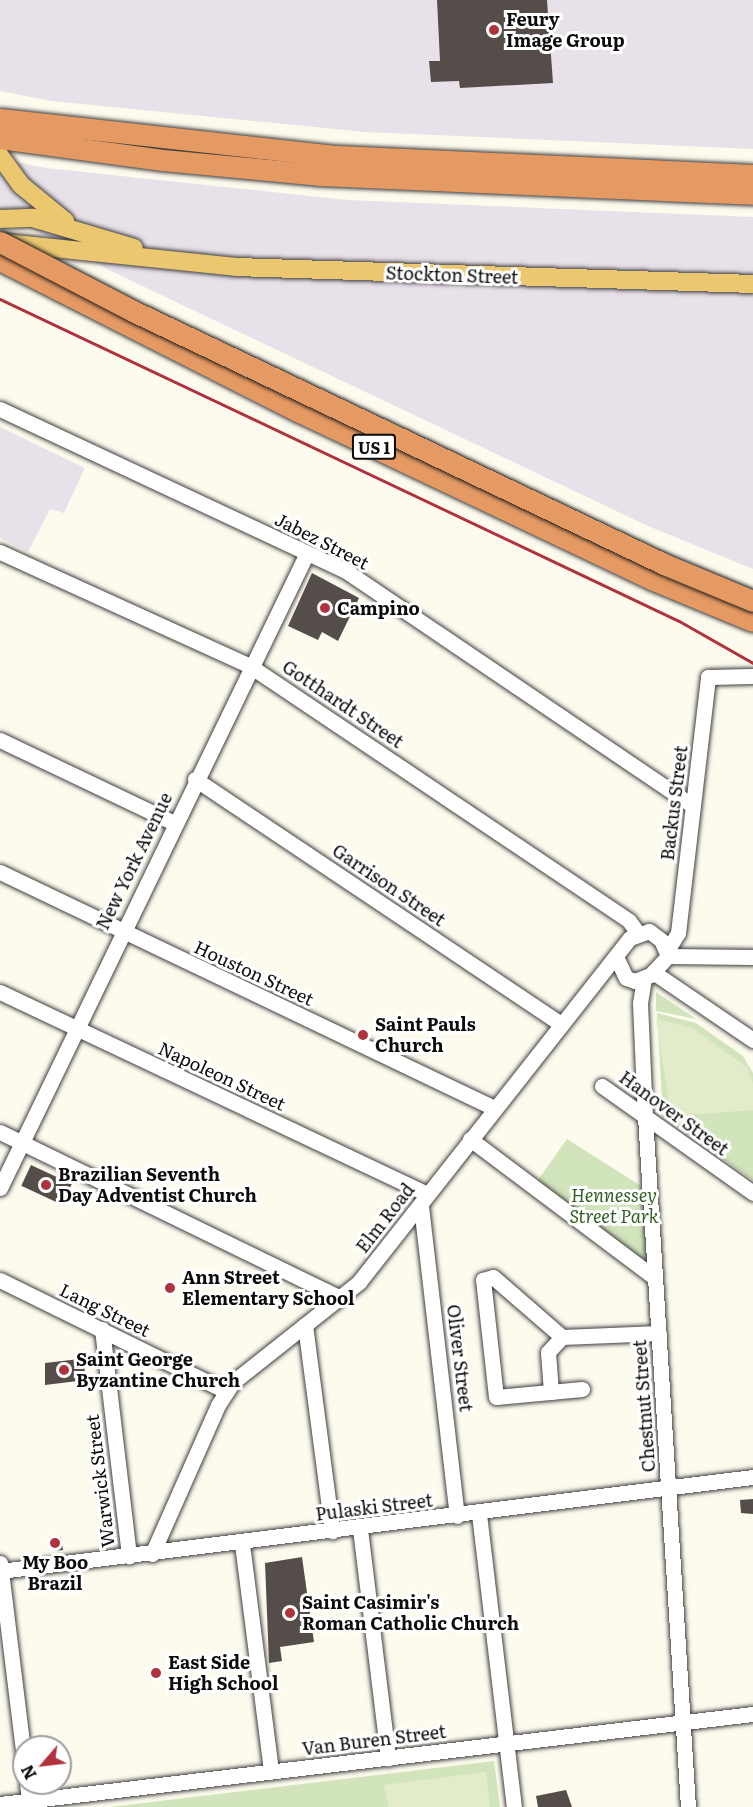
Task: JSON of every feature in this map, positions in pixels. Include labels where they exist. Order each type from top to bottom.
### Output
[{"type":"highway","points":[[0,119],[32,134],[361,178],[753,194]]},
{"type":"highway","points":[[0,138],[32,134],[337,156],[753,175]]},
{"type":"highway","points":[[0,243],[133,311],[664,564],[753,601]]},
{"type":"highway","name":"US 1","points":[[0,260],[300,412],[654,580],[753,621]]},
{"type":"main road","points":[[0,156],[42,207],[79,230]]},
{"type":"main road","name":"Stockton Street","points":[[0,219],[33,218],[79,230],[152,256]]},
{"type":"main road","name":"Stockton Street","points":[[0,243],[152,256],[236,267],[753,284]]},
{"type":"street","name":"Jabez Street","points":[[0,409],[346,571],[693,806]]},
{"type":"street","name":"Gotthardt Street","points":[[0,552],[250,666],[629,921],[638,933]]},
{"type":"street","name":"New York Avenue","points":[[0,1188],[121,931],[250,666],[308,553]]},
{"type":"street","name":"Backus Street","points":[[665,949],[678,933],[708,677],[753,676]]},
{"type":"street","points":[[0,740],[174,823]]},
{"type":"street","name":"Garrison Street","points":[[195,779],[560,1023]]},
{"type":"street","name":"Houston Street","points":[[0,872],[492,1107]]},
{"type":"street","points":[[640,1003],[617,959],[638,933],[649,931],[665,949],[753,957]]},
{"type":"street","points":[[649,975],[665,949]]},
{"type":"street","name":"Elm Road","points":[[152,1554],[226,1391],[359,1282],[424,1200],[492,1107],[560,1023],[617,959]]},
{"type":"street","points":[[626,978],[649,975],[753,1040]]},
{"type":"street","name":"Chestnut Street","points":[[649,975],[640,1003],[645,1118],[688,1807]]},
{"type":"street","name":"Napoleon Street","points":[[0,992],[424,1200]]},
{"type":"street","name":"Hanover Street","points":[[602,1086],[753,1193]]},
{"type":"street","points":[[0,1131],[338,1297]]},
{"type":"street","points":[[470,1139],[655,1278]]},
{"type":"street","name":"Oliver Street","points":[[424,1200],[457,1516]]},
{"type":"street","points":[[582,1389],[496,1397],[483,1280],[493,1277],[562,1337],[659,1333]]},
{"type":"street","name":"Lang Street","points":[[0,1280],[226,1391]]},
{"type":"street","points":[[305,1324],[332,1531]]},
{"type":"street","name":"Warwick Street","points":[[102,1329],[129,1556]]},
{"type":"street","points":[[551,1392],[549,1352],[562,1337]]},
{"type":"street","name":"Pulaski Street","points":[[0,1568],[242,1544],[753,1477]]},
{"type":"street","points":[[479,1514],[514,1807]]},
{"type":"street","points":[[360,1528],[388,1758]]},
{"type":"street","points":[[242,1544],[271,1772]]},
{"type":"street","points":[[0,1568],[21,1735]]},
{"type":"street","name":"Van Buren Street","points":[[0,1804],[753,1714]]},
{"type":"street","points":[[28,1795],[29,1800]]},
{"type":"shaded area","points":[[0,0],[753,0],[753,149],[365,132],[51,101],[0,91]]},
{"type":"shaded area","points":[[0,159],[46,168],[348,200],[753,217],[753,569],[648,526],[113,272],[0,211]]},
{"type":"shaded area","points":[[0,427],[85,468],[64,513],[50,509],[28,552],[0,538]]},
{"type":"green space","points":[[656,992],[696,1019],[656,1011]]},
{"type":"green space","points":[[657,1013],[696,1023],[743,1056],[753,1073],[753,1180],[663,1117]]},
{"type":"green space","points":[[656,1019],[692,1028],[747,1067],[753,1083],[753,1110],[671,1116]]},
{"type":"green space","name":"Hennessey Street Park","points":[[567,1139],[649,1191],[655,1278],[533,1187]]},
{"type":"green space","points":[[494,1761],[500,1807],[110,1807]]},
{"type":"green space","points":[[486,1772],[490,1807],[389,1807],[384,1785]]},
{"type":"building","name":"Feury Image Group","points":[[437,0],[547,0],[553,83],[460,88],[459,81],[431,82],[429,61],[440,61]]},
{"type":"building","name":"Campino","points":[[312,573],[359,598],[338,641],[322,632],[318,640],[288,626]]},
{"type":"building","name":"Brazilian Seventh Day Adventist Church","points":[[31,1165],[72,1184],[62,1205],[21,1186]]},
{"type":"building","name":"Saint George Byzantine Church","points":[[88,1358],[84,1365],[86,1380],[45,1385],[45,1363]]},
{"type":"building","points":[[753,1499],[753,1514],[741,1513],[740,1500]]},
{"type":"building","name":"My Boo Brazil","points":[[61,1537],[63,1550],[54,1551],[48,1545],[49,1539]]},
{"type":"building","name":"Saint Casimir's Roman Catholic Church","points":[[302,1557],[314,1642],[280,1647],[282,1661],[269,1663],[265,1563]]},
{"type":"building","points":[[566,1790],[572,1807],[538,1807],[536,1796]]},
{"type":"railway","points":[[0,299],[679,621],[753,663]]},
{"type":"place","name":"Feury Image Group","points":[[494,30]]},
{"type":"place","name":"Campino","points":[[325,608]]},
{"type":"place","name":"Saint Pauls Church","points":[[363,1035]]},
{"type":"place","name":"Brazilian Seventh Day Adventist Church","points":[[46,1185]]},
{"type":"place","name":"Ann Street Elementary School","points":[[170,1288]]},
{"type":"place","name":"Saint George Byzantine Church","points":[[64,1370]]},
{"type":"place","name":"My Boo Brazil","points":[[55,1543]]},
{"type":"place","name":"Saint Casimir's Roman Catholic Church","points":[[290,1613]]},
{"type":"place","name":"East Side High School","points":[[156,1673]]}]
